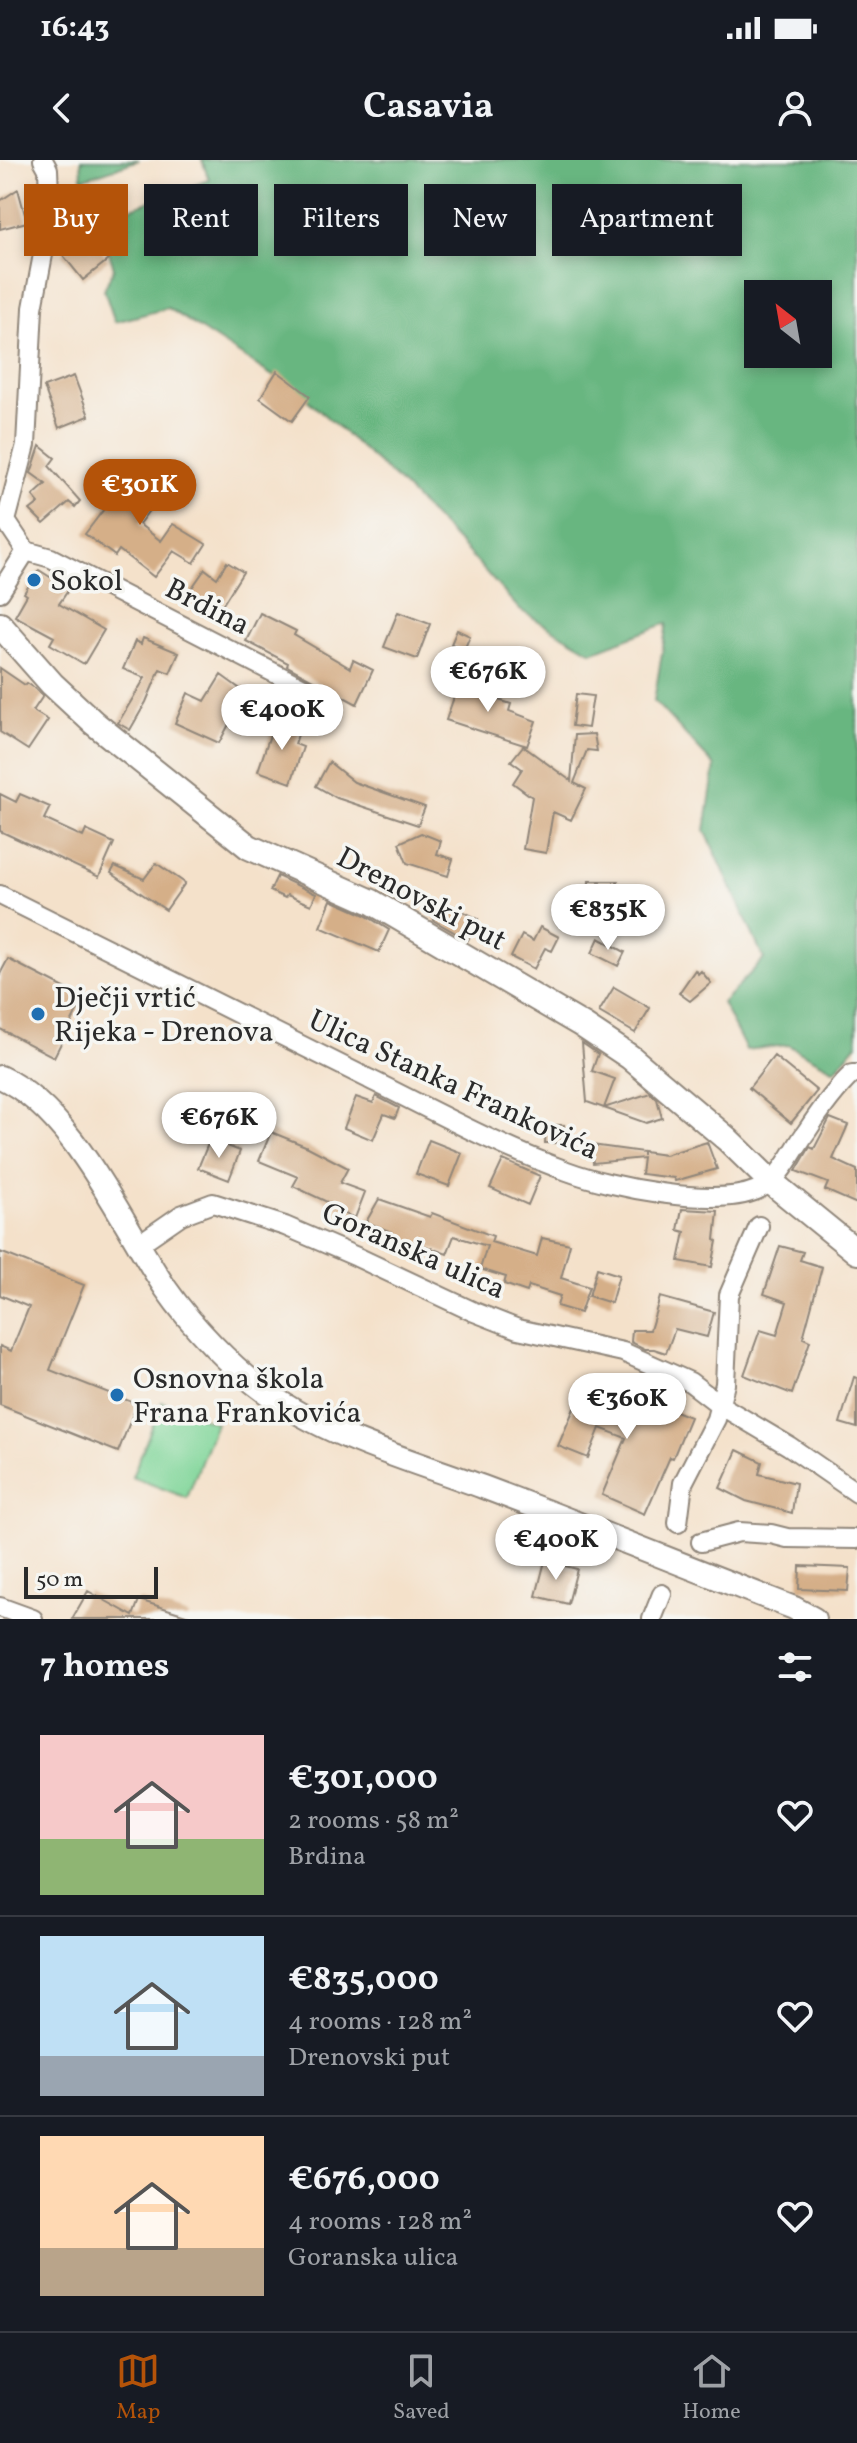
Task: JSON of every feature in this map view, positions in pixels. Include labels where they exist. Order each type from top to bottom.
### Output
[{"type":"main road","name":"Drenovski put","points":[[0,625],[52,684],[94,723],[249,847],[372,902],[582,1025],[630,1057],[727,1139],[771,1182],[857,1252]]},
{"type":"street","points":[[0,592],[26,551],[6,521],[26,445],[33,308],[50,217],[48,169],[43,160]]},
{"type":"street","name":"Brdina","points":[[26,551],[51,558],[319,696]]},
{"type":"street","name":"Ulica Stanka Frankovića","points":[[0,895],[428,1108],[569,1172],[642,1190],[721,1197],[745,1194],[771,1182]]},
{"type":"street","points":[[771,1182],[850,1075],[857,1074]]},
{"type":"street","points":[[0,1077],[14,1083],[67,1130],[166,1289],[204,1337],[266,1393],[320,1426],[607,1534],[794,1608],[814,1619]]},
{"type":"street","name":"Goranska ulica","points":[[139,1244],[181,1215],[213,1203],[285,1226],[518,1329],[623,1352],[690,1382],[720,1405],[789,1446],[857,1493]]},
{"type":"street","points":[[678,1523],[683,1483],[716,1419],[725,1384],[729,1295],[759,1226]]},
{"type":"street","points":[[701,1542],[739,1532],[787,1538],[857,1539]]},
{"type":"street","points":[[652,1619],[662,1594]]},
{"type":"street","points":[[0,1607],[33,1619]]},
{"type":"green space","points":[[81,160],[139,160],[82,179]]},
{"type":"green space","points":[[202,160],[857,160],[857,1044],[835,1070],[788,1045],[746,1050],[722,1003],[764,959],[705,830],[715,766],[654,701],[667,623],[592,652],[520,610],[395,478],[302,395],[168,308],[115,322],[104,290],[114,268],[110,256],[128,256],[128,209],[144,203],[144,256],[258,256],[258,184],[198,184],[209,180]]},
{"type":"green space","points":[[162,1402],[216,1423],[187,1498],[132,1477]]},
{"type":"building","points":[[18,189],[24,223],[0,229],[0,201]]},
{"type":"building","points":[[64,256],[105,256],[108,260],[83,280]]},
{"type":"building","points":[[277,371],[310,396],[292,421],[260,398]]},
{"type":"building","points":[[74,376],[89,416],[59,428],[44,387]]},
{"type":"building","points":[[40,446],[55,458],[49,466],[80,501],[75,507],[69,502],[44,524],[30,510],[39,503],[33,496],[46,484],[31,473]]},
{"type":"building","points":[[136,467],[165,489],[139,524],[161,541],[173,524],[206,544],[194,563],[174,551],[154,577],[119,550],[115,556],[85,534]]},
{"type":"building","points":[[227,562],[243,572],[216,615],[187,595],[205,569],[217,578]]},
{"type":"building","points":[[39,570],[69,589],[59,604],[104,630],[84,664],[50,644],[54,637],[15,616],[27,595],[24,593]]},
{"type":"building","points":[[398,612],[430,624],[417,659],[384,647]]},
{"type":"building","points":[[260,613],[296,631],[294,635],[350,668],[353,660],[373,670],[357,704],[246,641]]},
{"type":"building","points":[[457,630],[470,636],[464,650],[451,644]]},
{"type":"building","points":[[143,638],[179,653],[170,673],[160,669],[130,730],[118,723],[145,678],[123,669],[135,641],[141,644]]},
{"type":"building","points":[[0,668],[43,696],[33,711],[48,720],[28,750],[0,732]]},
{"type":"building","points":[[221,675],[243,691],[230,710],[235,713],[219,743],[175,723],[188,693],[205,701]]},
{"type":"building","points":[[461,677],[482,684],[479,694],[511,704],[509,711],[536,721],[527,746],[446,720]]},
{"type":"building","points":[[576,694],[593,696],[588,728],[572,726]]},
{"type":"building","points":[[284,717],[301,725],[295,744],[303,747],[291,783],[258,771],[271,732],[277,734]]},
{"type":"building","points":[[594,734],[597,751],[587,750],[574,783],[586,789],[571,820],[553,812],[546,853],[523,849],[532,797],[513,783],[522,769],[511,761],[523,746],[571,781],[575,735]]},
{"type":"building","points":[[329,762],[354,782],[425,807],[418,825],[337,798],[316,786]]},
{"type":"building","points":[[0,794],[16,802],[20,794],[50,807],[44,819],[83,837],[86,830],[114,843],[99,877],[0,831]]},
{"type":"building","points":[[421,833],[441,841],[437,854],[453,859],[448,876],[407,863],[399,843]]},
{"type":"building","points":[[156,863],[185,883],[166,910],[111,873],[115,866],[144,879]]},
{"type":"building","points":[[277,876],[316,894],[311,905],[270,891]]},
{"type":"building","points":[[589,881],[618,881],[617,908],[588,908]]},
{"type":"building","points":[[331,900],[389,930],[379,952],[320,927]]},
{"type":"building","points":[[443,901],[478,919],[468,940],[433,920]]},
{"type":"building","points":[[540,927],[559,937],[552,951],[545,948],[534,969],[511,957],[522,935],[533,941]]},
{"type":"building","points":[[599,938],[625,952],[618,966],[592,953]]},
{"type":"building","name":"Dječji vrtić Rijeka - Drenova","points":[[8,959],[84,998],[54,1057],[0,1029],[0,974]]},
{"type":"building","points":[[695,970],[698,974],[701,971],[711,983],[690,1001],[679,993]]},
{"type":"building","points":[[614,987],[650,1008],[635,1033],[599,1012]]},
{"type":"building","points":[[582,1043],[598,1054],[592,1071],[615,1079],[604,1108],[650,1093],[657,1099],[662,1118],[646,1123],[587,1102]]},
{"type":"building","points":[[774,1056],[817,1091],[791,1123],[749,1088]]},
{"type":"building","points":[[376,1096],[399,1108],[395,1118],[384,1114],[373,1140],[344,1128],[356,1097],[373,1103]]},
{"type":"building","points":[[186,1112],[205,1121],[198,1138],[178,1129]]},
{"type":"building","points":[[830,1118],[848,1125],[833,1159],[857,1170],[857,1204],[825,1190],[828,1183],[796,1171],[810,1147],[814,1149]]},
{"type":"building","points":[[546,1125],[564,1125],[564,1143],[545,1143]]},
{"type":"building","points":[[271,1132],[348,1168],[340,1183],[365,1192],[355,1218],[293,1186],[298,1177],[259,1161]]},
{"type":"building","points":[[210,1139],[240,1151],[229,1180],[198,1168]]},
{"type":"building","points":[[429,1140],[462,1153],[449,1186],[416,1174]]},
{"type":"building","points":[[707,1142],[717,1169],[675,1181],[674,1178],[641,1174],[643,1158],[593,1163],[591,1145],[665,1155]]},
{"type":"building","points":[[503,1160],[540,1176],[528,1205],[490,1188]]},
{"type":"building","points":[[379,1199],[430,1217],[432,1213],[493,1236],[491,1242],[537,1256],[542,1238],[570,1244],[561,1278],[589,1287],[580,1313],[557,1306],[560,1296],[529,1286],[527,1292],[504,1284],[506,1277],[480,1269],[487,1246],[454,1236],[447,1254],[390,1237],[392,1232],[366,1222]]},
{"type":"building","points":[[682,1209],[718,1211],[712,1267],[679,1261],[685,1232],[678,1230]]},
{"type":"building","points":[[780,1246],[803,1252],[800,1260],[822,1267],[803,1338],[810,1341],[792,1394],[744,1375],[760,1330],[777,1335],[787,1302],[764,1294]]},
{"type":"building","points":[[0,1252],[84,1285],[50,1370],[137,1404],[118,1452],[0,1405],[0,1346],[11,1351],[29,1307],[0,1295]]},
{"type":"building","points":[[597,1268],[619,1275],[611,1303],[589,1296]]},
{"type":"building","points":[[660,1297],[714,1312],[707,1337],[675,1329],[666,1353],[645,1349],[631,1342],[632,1330],[650,1330]]},
{"type":"building","points":[[854,1377],[857,1378],[857,1428],[840,1423]]},
{"type":"building","points":[[586,1380],[639,1403],[641,1397],[690,1417],[645,1514],[602,1495],[626,1438],[600,1428],[588,1458],[558,1446]]},
{"type":"building","points":[[737,1450],[762,1462],[759,1474],[796,1483],[792,1513],[746,1501],[720,1488]]},
{"type":"building","points":[[545,1561],[577,1569],[568,1604],[536,1596]]},
{"type":"building","points":[[800,1566],[850,1568],[848,1591],[799,1589]]},
{"type":"building","points":[[88,1591],[133,1616],[139,1600],[189,1616],[188,1619],[72,1619]]},
{"type":"place","name":"Sokol","points":[[34,580]]},
{"type":"place","name":"Dječji vrtić Rijeka - Drenova","points":[[38,1014]]},
{"type":"place","name":"Osnovna škola Frana Frankovića","points":[[117,1395]]}]
